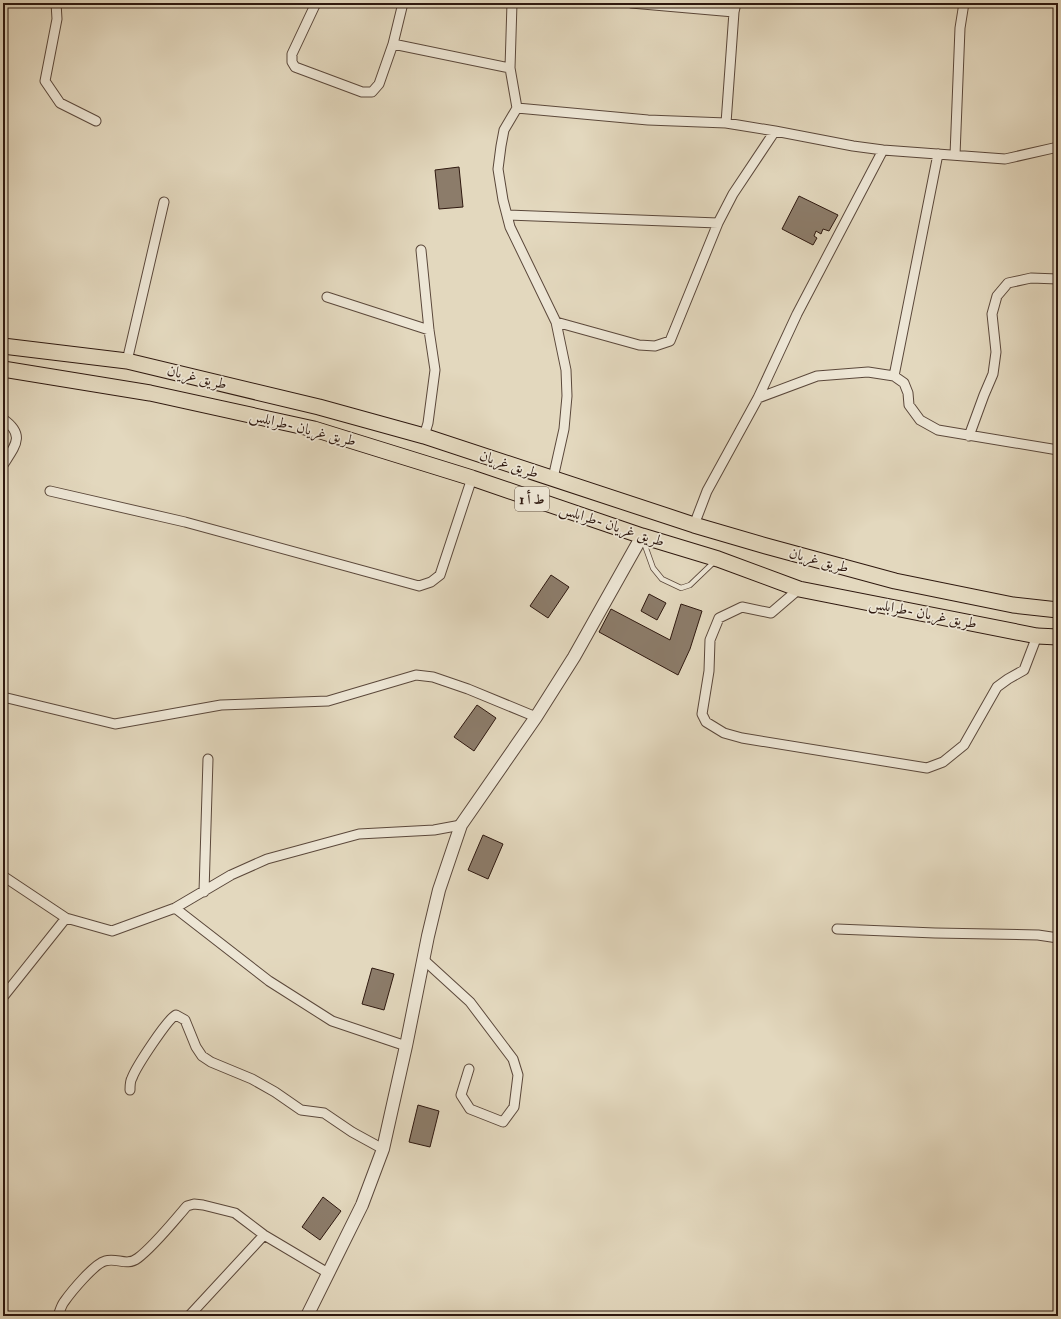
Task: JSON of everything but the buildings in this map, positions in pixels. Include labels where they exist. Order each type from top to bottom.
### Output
[{"type":"highway","name":"طريق غريان","points":[[3,346],[127,361],[319,407],[424,436],[694,525],[766,546],[895,581],[1013,605],[1058,610]]},
{"type":"highway","name":"طريق غريان -طرابلس","points":[[3,369],[150,393],[314,429],[472,478],[642,536],[718,559],[799,589],[1037,636],[1058,637]]},
{"type":"highway","points":[[1013,605],[1058,602]]},
{"type":"street","points":[[56,3],[57,19],[46,81],[60,103],[96,121]]},
{"type":"street","points":[[316,3],[292,54],[292,62],[295,67],[362,92],[372,92],[379,84],[393,44],[403,3]]},
{"type":"street","points":[[512,3],[510,68],[517,108],[504,130],[498,169],[502,200],[510,227],[556,322],[566,370],[567,396],[564,429],[553,478]]},
{"type":"street","points":[[631,3],[734,12]]},
{"type":"street","points":[[726,123],[734,12],[736,3]]},
{"type":"street","points":[[955,155],[960,28],[964,3]]},
{"type":"street","points":[[393,44],[510,68]]},
{"type":"street","points":[[517,108],[648,120],[726,123],[882,150],[1005,159],[1058,147]]},
{"type":"street","points":[[556,322],[639,345],[655,346],[670,341],[718,223],[733,194],[775,131]]},
{"type":"street","points":[[694,525],[708,491],[758,398],[797,314],[882,150]]},
{"type":"street","points":[[894,376],[938,154]]},
{"type":"street","points":[[127,361],[164,202]]},
{"type":"street","points":[[507,215],[718,223]]},
{"type":"street","points":[[421,250],[429,330],[435,370],[428,422],[424,436]]},
{"type":"street","points":[[969,436],[993,374],[996,352],[992,314],[997,296],[1008,283],[1031,278],[1058,279]]},
{"type":"street","points":[[327,297],[429,330]]},
{"type":"street","points":[[758,398],[817,376],[868,372],[894,376],[904,383],[908,393],[909,406],[920,420],[938,430],[1058,450]]},
{"type":"street","points":[[3,419],[11,424],[17,436],[14,447],[3,465]]},
{"type":"street","points":[[50,491],[185,522],[419,586],[431,582],[440,575],[472,478]]},
{"type":"street","points":[[307,1316],[362,1205],[383,1149],[439,890],[461,825],[536,717],[574,657],[642,536]]},
{"type":"street","points":[[799,589],[770,613],[742,607],[719,618],[710,640],[709,671],[702,714],[706,722],[724,733],[742,738],[927,768],[943,762],[964,745],[997,687],[1024,670],[1037,636]]},
{"type":"street","points":[[3,697],[115,724],[221,705],[328,701],[416,675],[433,677],[468,689],[536,717]]},
{"type":"street","points":[[204,892],[208,759]]},
{"type":"street","points":[[3,876],[66,918],[112,932],[175,908],[231,875],[267,859],[358,834],[434,830],[461,825]]},
{"type":"street","points":[[175,908],[269,981],[332,1021],[406,1046]]},
{"type":"street","points":[[3,996],[66,918]]},
{"type":"street","points":[[837,929],[1038,935],[1058,938]]},
{"type":"street","points":[[424,960],[470,1002],[513,1059],[518,1074],[514,1107],[503,1122],[470,1110],[461,1095],[468,1069]]},
{"type":"street","points":[[130,1090],[131,1079],[136,1069],[171,1018],[174,1015],[179,1015],[186,1022],[196,1047],[202,1056],[211,1062],[252,1079],[275,1092],[301,1110],[324,1113],[352,1132],[383,1149]]},
{"type":"street","points":[[58,1316],[64,1303],[89,1272],[104,1261],[113,1260],[128,1262],[137,1258],[156,1241],[187,1206],[194,1204],[235,1213],[264,1235],[328,1273]]},
{"type":"street","points":[[189,1316],[264,1235]]},
{"type":"lane","points":[[642,536],[653,568],[662,579],[681,588],[690,585],[718,559]]}]
